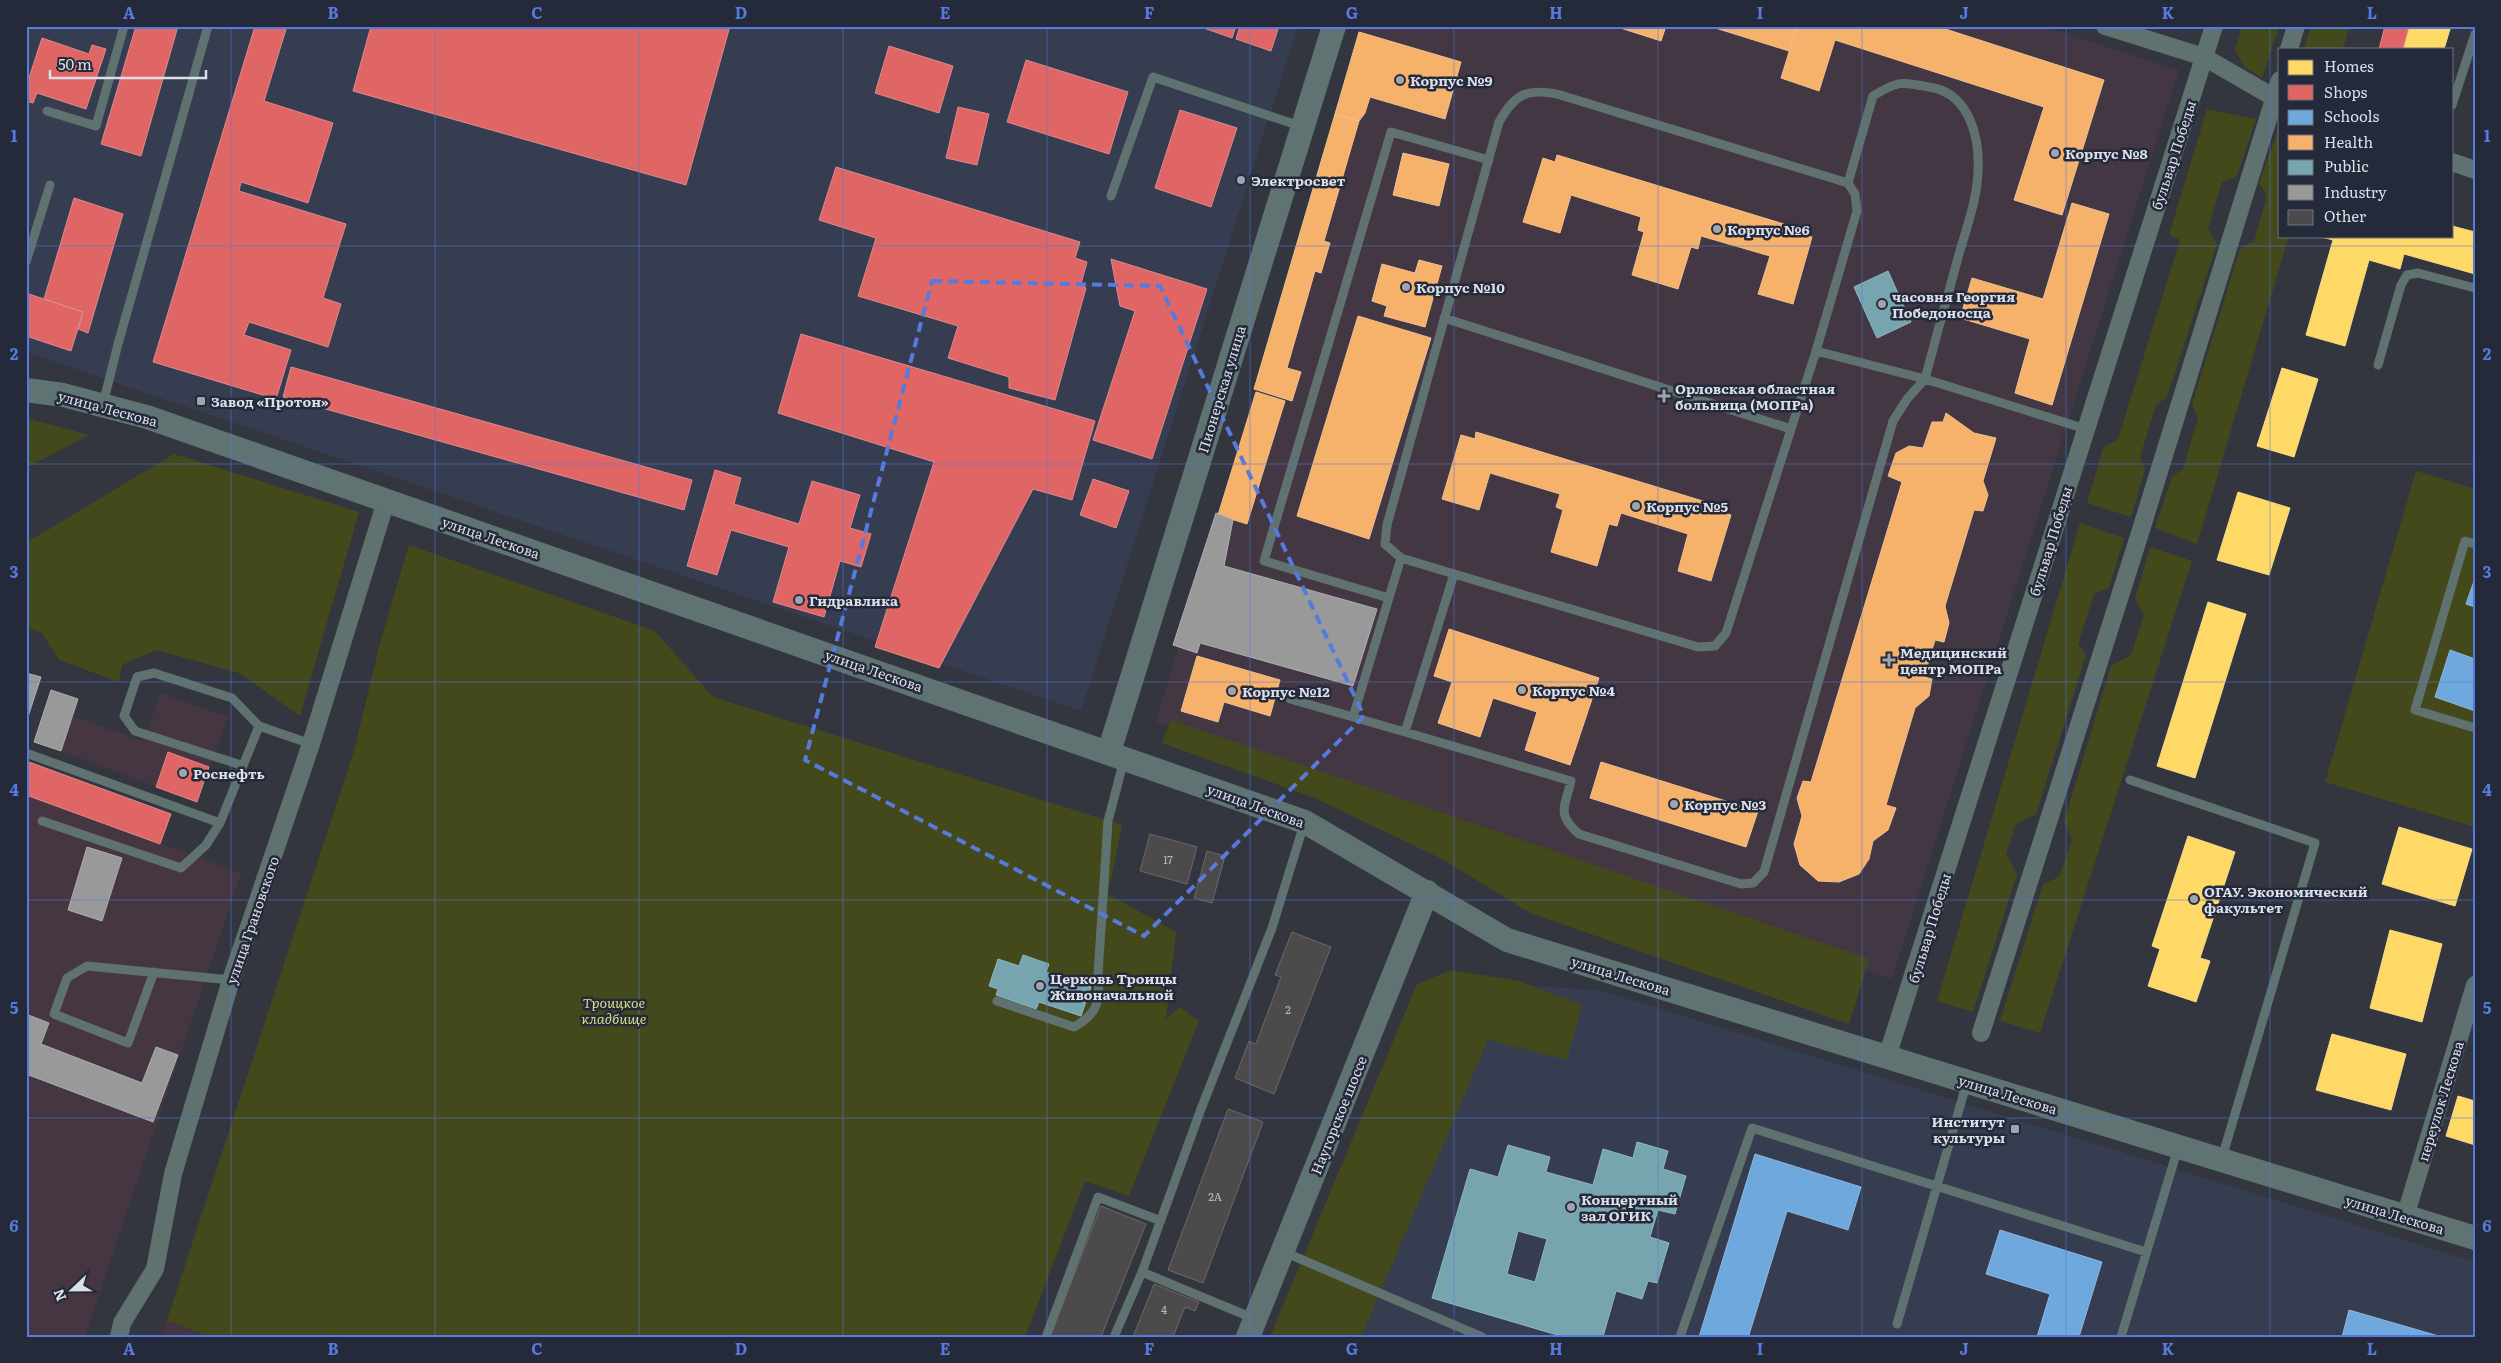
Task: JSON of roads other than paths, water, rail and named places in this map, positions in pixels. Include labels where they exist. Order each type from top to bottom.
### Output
[{"type":"main road","name":"Пионерская улица","points":[[1116,755],[1334,26]]},
{"type":"main road","name":"улица Лескова","points":[[26,390],[64,395],[147,417],[1304,822],[1507,940],[2475,1238]]},
{"type":"main road","name":"Наугорское шоссе","points":[[1252,1328],[1427,892]]},
{"type":"street","points":[[1981,1033],[2277,100],[2204,57],[2105,26]]},
{"type":"street","name":"бульвар Победы","points":[[1887,1057],[2214,26]]},
{"type":"street","points":[[2289,48],[2296,26]]},
{"type":"street","points":[[2454,163],[2475,170]]},
{"type":"street","name":"улица Грановского","points":[[119,1337],[122,1323],[155,1269],[173,1174],[231,980],[311,744],[386,501]]},
{"type":"street","name":"переулок Лескова","points":[[2404,1217],[2475,985]]},
{"type":"lane","points":[[48,111],[96,126],[124,26]]},
{"type":"lane","points":[[103,406],[118,344],[208,26]]},
{"type":"lane","points":[[2454,99],[2474,36]]},
{"type":"lane","points":[[1111,196],[1153,77],[1303,127]]},
{"type":"lane","points":[[1290,699],[1571,781],[1564,812],[1566,823],[1579,834],[1741,884],[1753,883],[1764,872],[1893,421],[1907,399],[1925,379],[1972,207],[1978,171],[1971,119],[1962,104],[1940,90],[1913,84],[1894,83],[1873,96],[1848,183]]},
{"type":"lane","points":[[1539,91],[1557,94],[1848,183],[1855,194],[1857,211],[1816,351],[1726,633],[1715,646],[1698,646],[1401,558],[1385,544],[1387,525],[1500,122],[1508,107],[1520,95],[1539,91]]},
{"type":"lane","points":[[1389,598],[1264,562],[1391,132],[1489,160]]},
{"type":"lane","points":[[26,262],[50,185]]},
{"type":"lane","points":[[2378,365],[2401,285],[2407,275],[2418,273],[2475,288]]},
{"type":"lane","points":[[1444,318],[1791,430]]},
{"type":"lane","points":[[1816,351],[1925,379],[2086,429]]},
{"type":"lane","points":[[2475,544],[2465,541],[2414,710],[2475,728]]},
{"type":"lane","points":[[1353,717],[1401,558]]},
{"type":"lane","points":[[1406,732],[1454,574]]},
{"type":"lane","points":[[241,765],[135,731],[124,716],[138,677],[154,673],[232,698],[258,726],[311,744]]},
{"type":"lane","points":[[42,821],[181,868],[206,845],[220,823],[241,765],[258,726]]},
{"type":"lane","points":[[26,753],[220,823]]},
{"type":"lane","points":[[996,1001],[1074,1026],[1090,1018],[1100,997],[1098,974],[1108,821],[1116,755]]},
{"type":"lane","points":[[2130,780],[2315,843],[2221,1161]]},
{"type":"lane","points":[[1114,1337],[1142,1272],[1272,928],[1304,822]]},
{"type":"lane","points":[[154,972],[128,1044],[54,1014],[67,978],[87,966],[154,972],[231,980]]},
{"type":"lane","points":[[1897,1324],[1967,1082]]},
{"type":"lane","points":[[1680,1337],[1752,1128],[2146,1252]]},
{"type":"lane","points":[[2121,1337],[2178,1148]]},
{"type":"lane","points":[[1046,1337],[1098,1197],[1161,1221]]},
{"type":"lane","points":[[1284,1252],[1482,1337]]},
{"type":"lane","points":[[1142,1272],[1252,1328]]},
{"type":"place","name":"Корпус №9","points":[[1400,80]]},
{"type":"place","name":"Корпус №8","points":[[2055,153]]},
{"type":"place","name":"Электросвет","points":[[1241,180]]},
{"type":"place","name":"Корпус №6","points":[[1717,229]]},
{"type":"place","name":"Корпус №10","points":[[1406,287]]},
{"type":"place","name":"часовня Георгия Победоносца","points":[[1882,304]]},
{"type":"place","name":"Орловская областная больница (МОПРа)","points":[[1664,396]]},
{"type":"place","name":"Завод «Протон»","points":[[201,401]]},
{"type":"place","name":"Корпус №5","points":[[1636,506]]},
{"type":"place","name":"Гидравлика","points":[[799,600]]},
{"type":"place","name":"Медицинский центр МОПРа","points":[[1889,660]]},
{"type":"place","name":"Корпус №4","points":[[1522,690]]},
{"type":"place","name":"Корпус №12","points":[[1232,691]]},
{"type":"place","name":"Роснефть","points":[[183,773]]},
{"type":"place","name":"Корпус №3","points":[[1674,804]]},
{"type":"place","name":"ОГАУ. Экономический факультет","points":[[2194,899]]},
{"type":"place","name":"Церковь Троицы Живоначальной","points":[[1040,986]]},
{"type":"place","name":"Институт культуры","points":[[2015,1129]]},
{"type":"place","name":"Концертный зал ОГИК","points":[[1571,1207]]},
{"type":"park label","name":"Троицкое кладбище","points":[[614,1010]]}]
